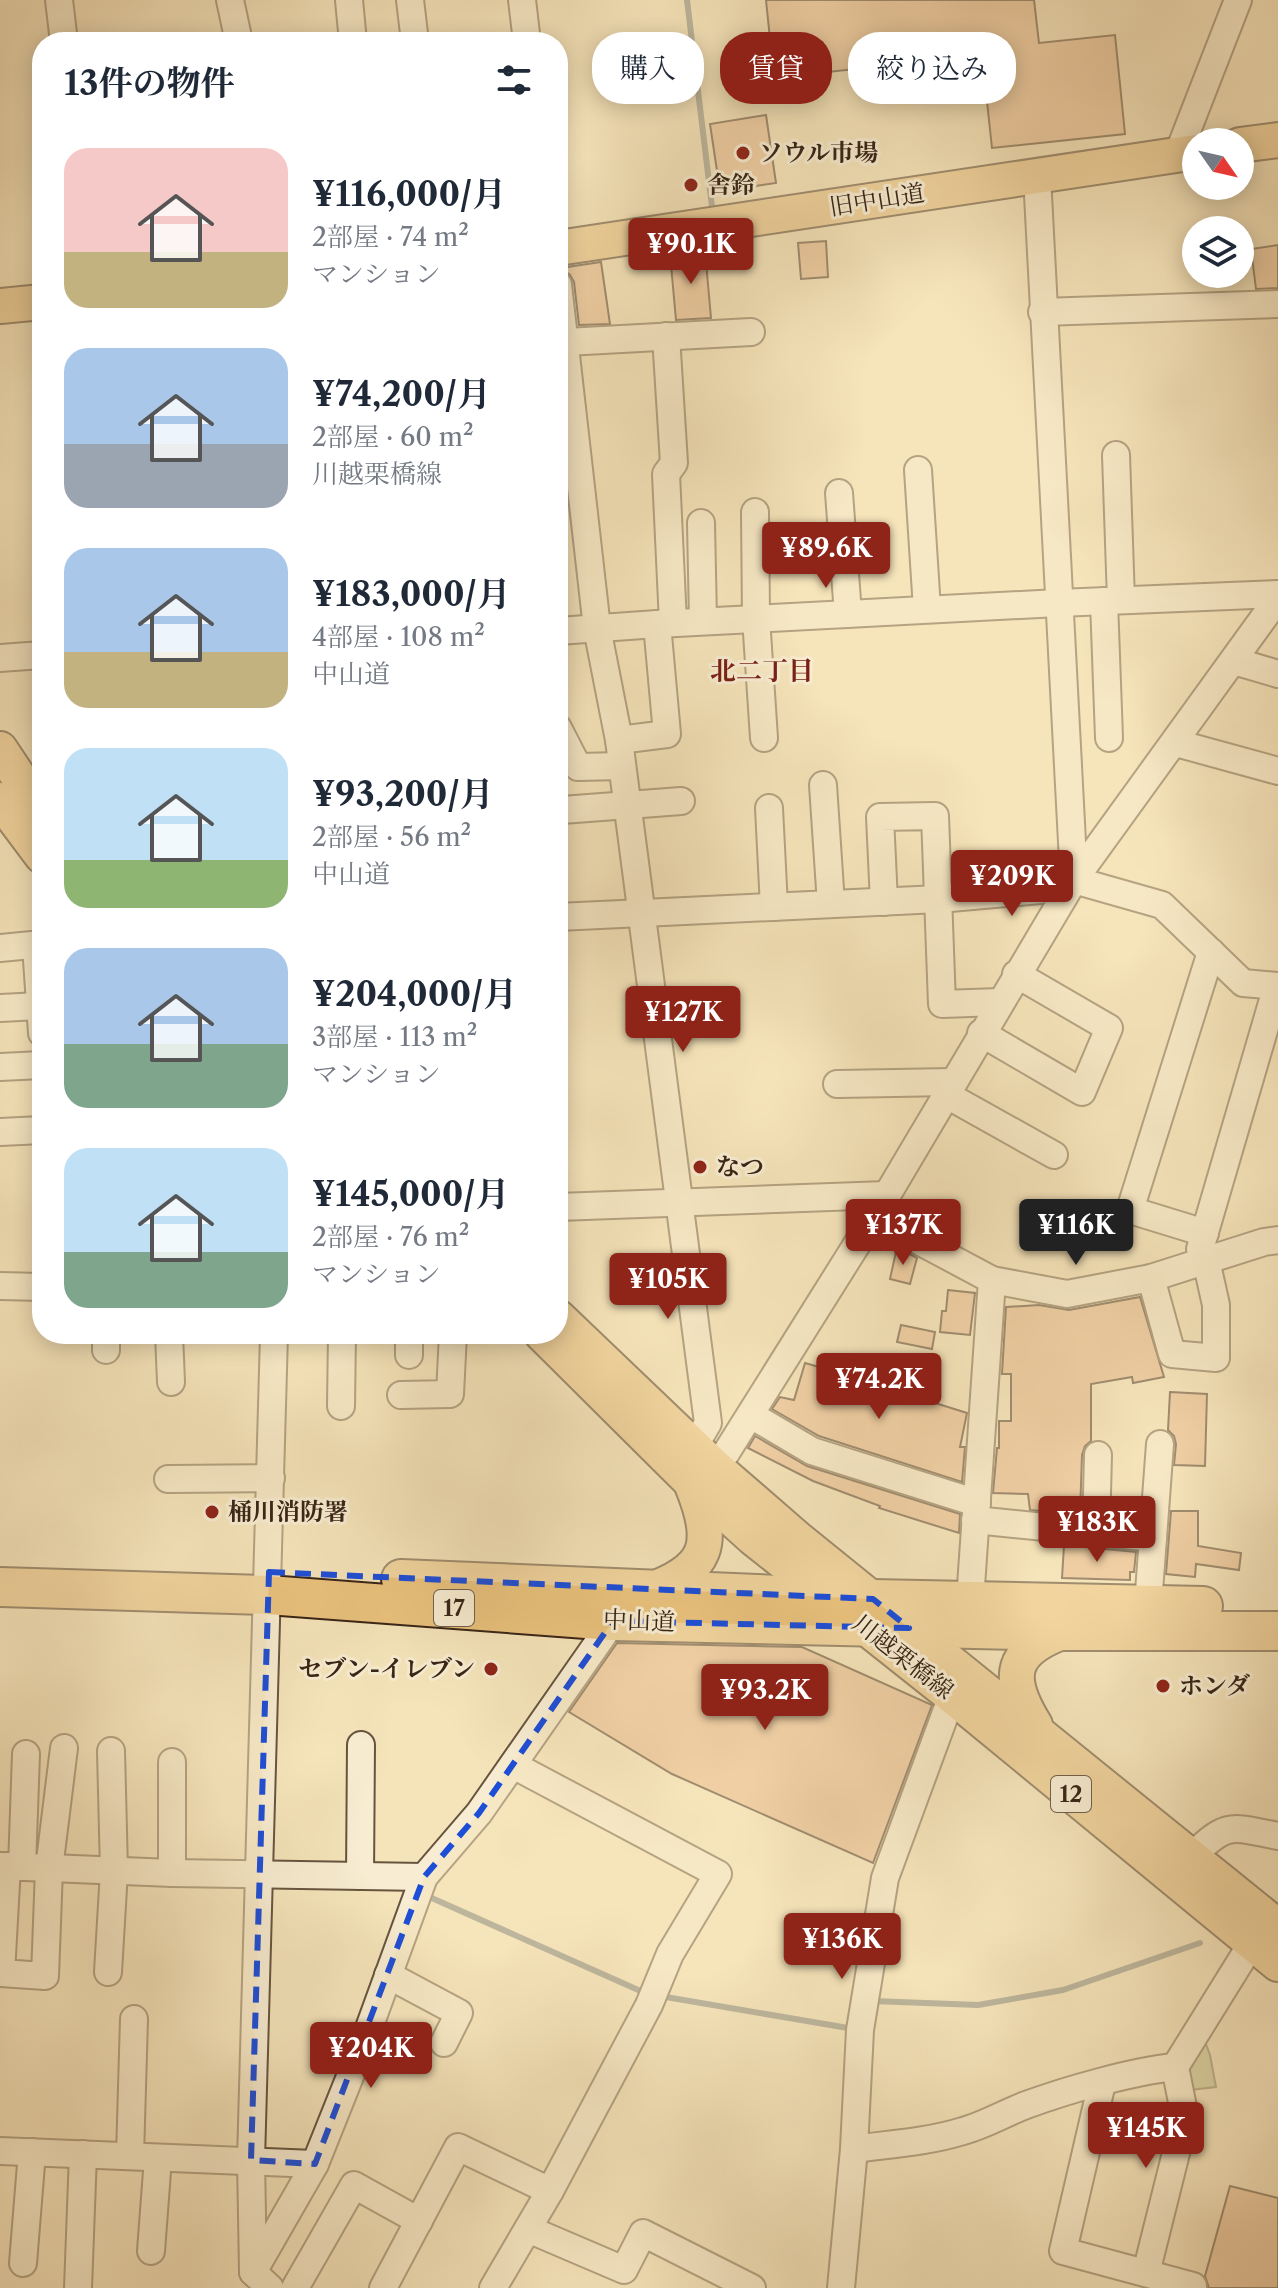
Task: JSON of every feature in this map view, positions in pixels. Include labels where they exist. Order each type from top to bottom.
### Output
[{"type":"highway","name":"中山道","points":[[0,1565],[269,1584],[868,1612],[970,1601],[1278,1608]]},
{"type":"highway","name":"中山道","points":[[0,1587],[269,1584]]},
{"type":"highway","name":"中山道","points":[[629,1601],[827,1597],[909,1628],[1278,1631]]},
{"type":"main road","points":[[1254,143],[1278,140]]},
{"type":"main road","name":"旧中山道","points":[[568,246],[1182,154]]},
{"type":"main road","points":[[0,306],[32,303]]},
{"type":"main road","points":[[0,749],[32,797]]},
{"type":"main road","points":[[0,800],[32,843]]},
{"type":"main road","name":"川越栗橋線","points":[[568,1327],[700,1466],[753,1538],[827,1597]]},
{"type":"main road","name":"川越栗橋線","points":[[554,1344],[868,1612],[952,1696],[1269,1944]]},
{"type":"main road","points":[[629,1601],[671,1582],[686,1573],[698,1560],[705,1543],[700,1466]]},
{"type":"main road","name":"川越栗橋線","points":[[909,1628],[1192,1856],[1269,1944]]},
{"type":"main road","points":[[1039,1732],[1024,1707],[1017,1674],[1021,1659],[1030,1647],[1065,1631]]},
{"type":"street","points":[[59,0],[63,32]]},
{"type":"street","points":[[230,0],[237,32]]},
{"type":"street","points":[[349,0],[352,32]]},
{"type":"street","points":[[410,0],[414,32]]},
{"type":"street","points":[[522,0],[526,32]]},
{"type":"street","points":[[1195,128],[1238,0]]},
{"type":"street","points":[[1037,176],[1074,880]]},
{"type":"street","points":[[1042,312],[1278,304]]},
{"type":"street","points":[[568,342],[751,332]]},
{"type":"street","points":[[619,740],[667,734],[666,474],[674,463],[666,336]]},
{"type":"street","points":[[568,360],[597,628],[619,740],[708,1423],[700,1466]]},
{"type":"street","points":[[1109,738],[1116,455]]},
{"type":"street","points":[[918,470],[927,609]]},
{"type":"street","points":[[839,493],[848,614]]},
{"type":"street","points":[[755,512],[756,618],[764,738]]},
{"type":"street","points":[[701,523],[703,621]]},
{"type":"street","points":[[568,630],[1112,600],[1278,596]]},
{"type":"street","points":[[700,1466],[751,1415],[880,1206],[1074,880],[1176,743],[1278,596]]},
{"type":"street","points":[[0,658],[32,656]]},
{"type":"street","points":[[1234,661],[1278,674]]},
{"type":"street","points":[[1176,743],[1278,771]]},
{"type":"street","points":[[568,748],[578,767],[622,766]]},
{"type":"street","points":[[823,785],[831,904]]},
{"type":"street","points":[[568,810],[681,801]]},
{"type":"street","points":[[769,808],[774,907]]},
{"type":"street","points":[[884,902],[880,817],[935,816],[942,1004],[999,1002]]},
{"type":"street","points":[[568,917],[939,899],[1041,890],[1074,880],[1162,905],[1243,983],[1278,986],[1205,1233],[1201,1262],[1216,1305],[1216,1358],[1172,1354],[1151,1278]]},
{"type":"street","points":[[0,948],[32,945]]},
{"type":"street","points":[[1205,1233],[1130,1210],[1211,952]]},
{"type":"street","points":[[981,1033],[1082,1092],[1109,1028],[1016,974]]},
{"type":"street","points":[[0,1008],[32,1006]]},
{"type":"street","points":[[0,1067],[32,1065]]},
{"type":"street","points":[[837,1084],[949,1088],[1054,1155]]},
{"type":"street","points":[[0,1132],[32,1130]]},
{"type":"street","points":[[568,1206],[677,1201],[880,1206],[992,1280],[1067,1294],[1151,1278],[1278,1240]]},
{"type":"street","points":[[970,1601],[992,1280]]},
{"type":"street","points":[[0,1286],[32,1287]]},
{"type":"street","points":[[169,1344],[171,1382]]},
{"type":"street","points":[[255,2283],[251,2160],[274,1344]]},
{"type":"street","points":[[341,1406],[342,1344]]},
{"type":"street","points":[[401,1395],[450,1394],[452,1344]]},
{"type":"street","points":[[751,1415],[812,1451],[976,1512],[1153,1538]]},
{"type":"street","points":[[1148,1605],[1160,1444]]},
{"type":"street","points":[[1096,1532],[1098,1455]]},
{"type":"street","points":[[168,1479],[271,1478]]},
{"type":"street","points":[[255,2283],[315,2164],[424,1877],[479,1813],[629,1601]]},
{"type":"street","points":[[841,2288],[854,2149],[860,2030],[885,1878],[952,1696]]},
{"type":"street","points":[[360,1876],[361,1745]]},
{"type":"street","points":[[26,1754],[10,1867],[1,1973],[45,1976],[49,1869],[64,1748]]},
{"type":"street","points":[[108,1972],[114,1871],[111,1751]]},
{"type":"street","points":[[172,1762],[172,1873]]},
{"type":"street","points":[[493,2288],[550,2191],[649,2005],[670,1954],[718,1874],[513,1765]]},
{"type":"street","points":[[1192,1856],[1212,1837],[1231,1826],[1278,1836]]},
{"type":"street","points":[[10,1867],[424,1877]]},
{"type":"street","points":[[854,2149],[932,2139],[966,2131],[1027,2105],[1102,2083],[1175,2067],[1269,1944]]},
{"type":"street","points":[[388,1975],[459,2013],[444,2043]]},
{"type":"street","points":[[130,2156],[134,2019]]},
{"type":"street","points":[[1146,2273],[1185,2117],[1175,2067]]},
{"type":"street","points":[[1102,2083],[1063,2251],[1146,2273],[1195,2282]]},
{"type":"street","points":[[383,2288],[458,2147],[550,2191]]},
{"type":"street","points":[[0,2151],[315,2164]]},
{"type":"street","points":[[23,2263],[32,2152]]},
{"type":"street","points":[[78,2288],[83,2154]]},
{"type":"street","points":[[151,2251],[158,2158]]},
{"type":"street","points":[[295,2288],[354,2185],[419,2221]]},
{"type":"street","points":[[528,2229],[624,2270],[643,2233],[752,2288]]},
{"type":"highlighted area","points":[[269,1572],[873,1599],[909,1628],[613,1621],[479,1813],[424,1877],[315,2164],[251,2160]]},
{"type":"green space","points":[[1200,2028],[1210,2055],[1216,2087],[1180,2091]]},
{"type":"building","points":[[766,0],[1034,0],[1039,43],[1115,35],[1125,134],[992,148],[987,104],[1016,104],[1016,32],[848,32],[848,70],[832,72],[832,32],[769,32]]},
{"type":"building","name":"ソウル市場","points":[[766,115],[776,183],[720,191],[710,124]]},
{"type":"building","points":[[826,241],[828,277],[801,279],[798,243]]},
{"type":"building","points":[[1278,245],[1278,288],[1256,289],[1254,249]]},
{"type":"building","points":[[705,251],[711,318],[676,320],[670,254]]},
{"type":"building","points":[[601,262],[610,324],[579,325],[574,282],[568,273],[568,267]]},
{"type":"building","points":[[897,1247],[917,1258],[910,1284],[890,1279]]},
{"type":"building","points":[[948,1290],[975,1293],[970,1335],[940,1332]]},
{"type":"building","points":[[1140,1297],[1164,1377],[1133,1383],[1132,1377],[1091,1384],[1091,1441],[1082,1455],[1080,1515],[1030,1510],[1028,1494],[993,1493],[999,1421],[1011,1421],[1011,1374],[1002,1374],[1006,1307],[1039,1305],[1069,1310]]},
{"type":"building","points":[[901,1325],[935,1332],[932,1349],[897,1342]]},
{"type":"building","points":[[805,1363],[826,1369],[825,1373],[881,1386],[967,1413],[960,1447],[965,1447],[962,1482],[819,1436],[772,1409],[780,1397],[794,1400]]},
{"type":"building","points":[[1170,1392],[1207,1394],[1205,1466],[1174,1465],[1176,1444],[1168,1430]]},
{"type":"building","points":[[755,1436],[807,1466],[960,1514],[959,1533],[879,1508],[813,1481],[748,1448]]},
{"type":"building","points":[[1171,1511],[1198,1511],[1198,1546],[1241,1553],[1239,1570],[1196,1564],[1195,1577],[1166,1574]]},
{"type":"building","points":[[1064,1545],[1136,1552],[1134,1572],[1130,1572],[1130,1580],[1062,1578]]},
{"type":"building","points":[[617,1643],[802,1647],[932,1705],[873,1863],[672,1774],[569,1712]]},
{"type":"building","points":[[1230,2186],[1278,2198],[1278,2288],[1209,2288],[1205,2276]]},
{"type":"waterway","points":[[687,0],[713,215]]},
{"type":"waterway","points":[[425,1895],[645,1993]]},
{"type":"waterway","points":[[873,2001],[978,2005],[1063,1990],[1200,1943]]},
{"type":"waterway","points":[[660,1996],[854,2029]]},
{"type":"place","name":"ソウル市場","points":[[743,153]]},
{"type":"place","name":"舎鈴","points":[[691,185]]},
{"type":"place","name":"なつ","points":[[700,1167]]},
{"type":"place","name":"桶川消防署","points":[[212,1512]]},
{"type":"place","name":"セブン-イレブン","points":[[491,1669]]},
{"type":"place","name":"ホンダ","points":[[1163,1686]]},
{"type":"district","name":"北二丁目","points":[[762,671]]}]
